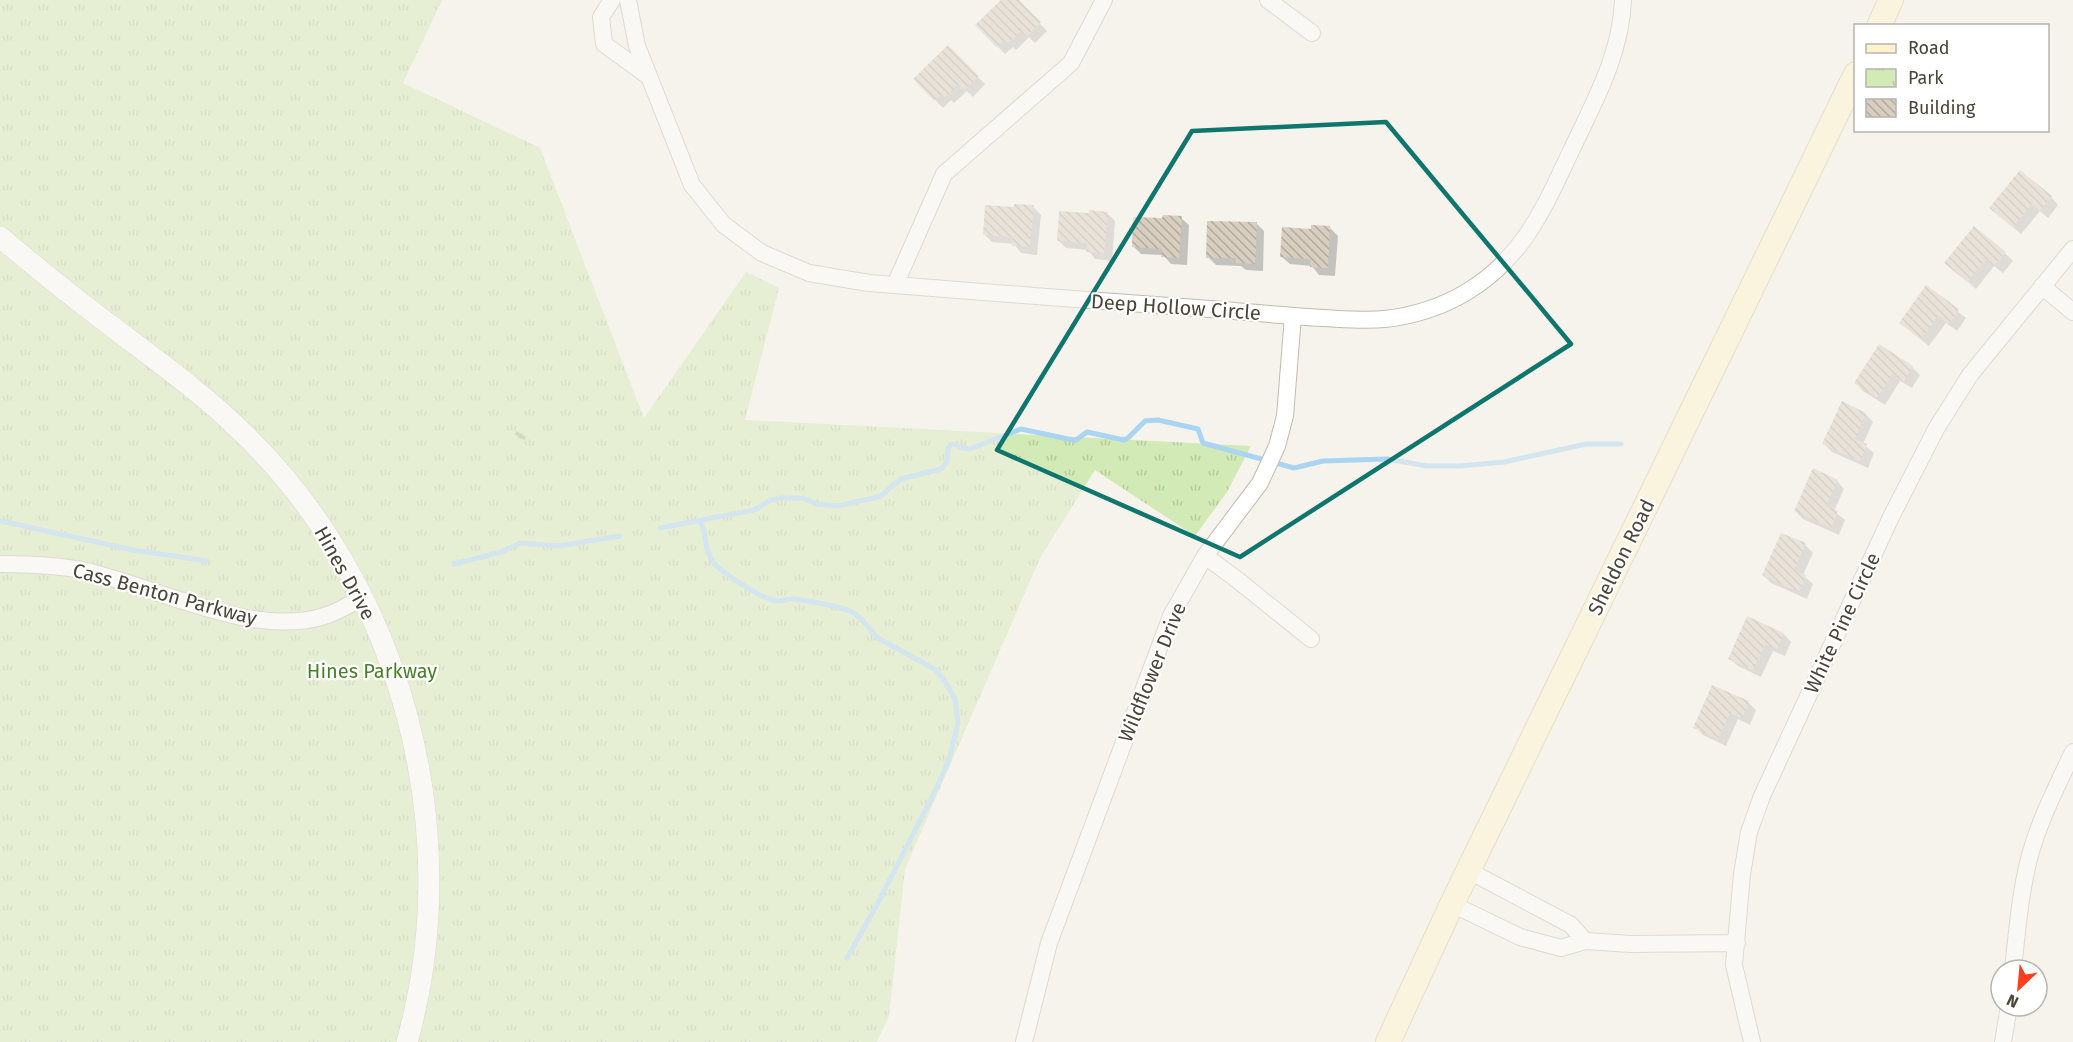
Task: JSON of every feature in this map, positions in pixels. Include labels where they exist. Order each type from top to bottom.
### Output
[{"type":"main road","points":[[1880,24],[1891,0]]},
{"type":"main road","name":"Sheldon Road","points":[[1388,1042],[1452,904],[1854,78]]},
{"type":"street","points":[[612,0],[601,17],[604,44],[649,76]]},
{"type":"street","name":"Deep Hollow Circle","points":[[627,0],[637,46],[692,185],[724,225],[762,253],[809,273],[869,283],[1370,320],[1407,316],[1464,294],[1505,263],[1533,228],[1606,76],[1620,30],[1623,0]]},
{"type":"street","points":[[895,285],[944,174],[1071,63],[1104,0]]},
{"type":"street","points":[[1268,0],[1312,33]]},
{"type":"street","name":"Hines Drive","points":[[0,237],[90,310],[195,390],[241,430],[304,502],[336,550],[362,597],[387,654],[405,709],[420,777],[427,834],[429,897],[425,952],[407,1042]]},
{"type":"street","name":"White Pine Circle","points":[[1752,1042],[1734,965],[1742,873],[1749,832],[1762,796],[1886,528],[1936,429],[1970,375],[2073,249]]},
{"type":"street","points":[[2042,286],[2073,312]]},
{"type":"street","name":"Wildflower Drive","points":[[1024,1042],[1049,943],[1171,616],[1205,556],[1260,483],[1277,446],[1285,416],[1293,316]]},
{"type":"street","points":[[1205,556],[1311,639]]},
{"type":"street","name":"Cass Benton Parkway","points":[[0,564],[40,564],[85,571],[234,616],[263,621],[319,618],[336,612],[362,597]]},
{"type":"street","points":[[2014,958],[2020,900],[2030,855],[2045,810],[2073,753]]},
{"type":"street","points":[[1468,872],[1571,925],[1585,941]]},
{"type":"street","points":[[1452,904],[1520,937],[1561,948],[1585,941],[1631,944],[1737,943]]},
{"type":"street","points":[[2003,1042],[2007,1018]]},
{"type":"highlighted area","points":[[1386,122],[1571,344],[1240,557],[997,450],[1192,131]]},
{"type":"green space","name":"Hines Parkway","points":[[0,0],[442,0],[403,83],[540,148],[644,418],[746,272],[779,288],[745,420],[1251,446],[1227,492],[1195,536],[1095,470],[1040,558],[905,869],[889,1016],[877,1042],[0,1042]]},
{"type":"building","points":[[1001,0],[1019,0],[1041,22],[1027,36],[1021,31],[1008,43],[1004,40],[997,48],[975,25]]},
{"type":"building","points":[[948,45],[979,76],[964,90],[958,84],[945,97],[942,94],[934,101],[913,79]]},
{"type":"building","points":[[2020,170],[2052,196],[2040,211],[2032,204],[2013,227],[1989,208]]},
{"type":"building","points":[[1014,204],[1034,205],[1030,247],[1012,246],[1013,237],[983,235],[985,205],[1014,207]]},
{"type":"building","points":[[1089,210],[1108,212],[1104,253],[1086,252],[1087,243],[1057,241],[1059,211],[1089,213]]},
{"type":"building","points":[[1163,215],[1182,216],[1179,258],[1161,257],[1162,249],[1132,247],[1133,217],[1162,218]]},
{"type":"building","points":[[1207,221],[1257,222],[1255,264],[1236,263],[1236,258],[1206,258]]},
{"type":"building","points":[[1311,225],[1330,226],[1328,268],[1310,267],[1310,259],[1280,257],[1282,227],[1311,229]]},
{"type":"building","points":[[1974,226],[2006,252],[1994,266],[1986,259],[1967,282],[1944,263]]},
{"type":"building","points":[[1926,285],[1959,309],[1949,324],[1938,316],[1921,339],[1899,323]]},
{"type":"building","points":[[1879,344],[1913,366],[1904,381],[1892,374],[1877,398],[1854,383]]},
{"type":"building","points":[[1842,401],[1866,413],[1855,439],[1867,444],[1860,461],[1822,444]]},
{"type":"building","points":[[1813,468],[1838,480],[1826,506],[1838,511],[1831,528],[1794,511]]},
{"type":"building","points":[[1781,533],[1806,543],[1794,570],[1806,575],[1799,592],[1762,575]]},
{"type":"building","points":[[1747,616],[1784,633],[1777,649],[1765,644],[1753,670],[1728,659]]},
{"type":"building","points":[[1712,685],[1749,701],[1742,718],[1730,713],[1718,739],[1693,728]]},
{"type":"waterway","points":[[660,528],[754,510],[771,500],[781,498],[803,498],[817,504],[837,506],[879,497],[901,479],[941,469],[947,462],[948,448],[951,444],[970,449],[1021,429],[1076,440],[1087,432],[1124,440],[1145,421],[1158,420],[1198,429],[1203,443],[1294,468],[1323,461],[1387,459],[1427,466],[1460,466],[1504,462],[1586,444],[1621,444]]},
{"type":"waterway","points":[[0,521],[133,550],[207,561]]},
{"type":"waterway","points":[[700,521],[710,557],[719,568],[734,579],[762,596],[776,601],[800,600],[852,612],[860,617],[878,638],[936,670],[955,699],[958,723],[949,760],[879,901],[847,958]]},
{"type":"waterway","points":[[454,564],[501,552],[520,543],[559,546],[620,536]]}]
